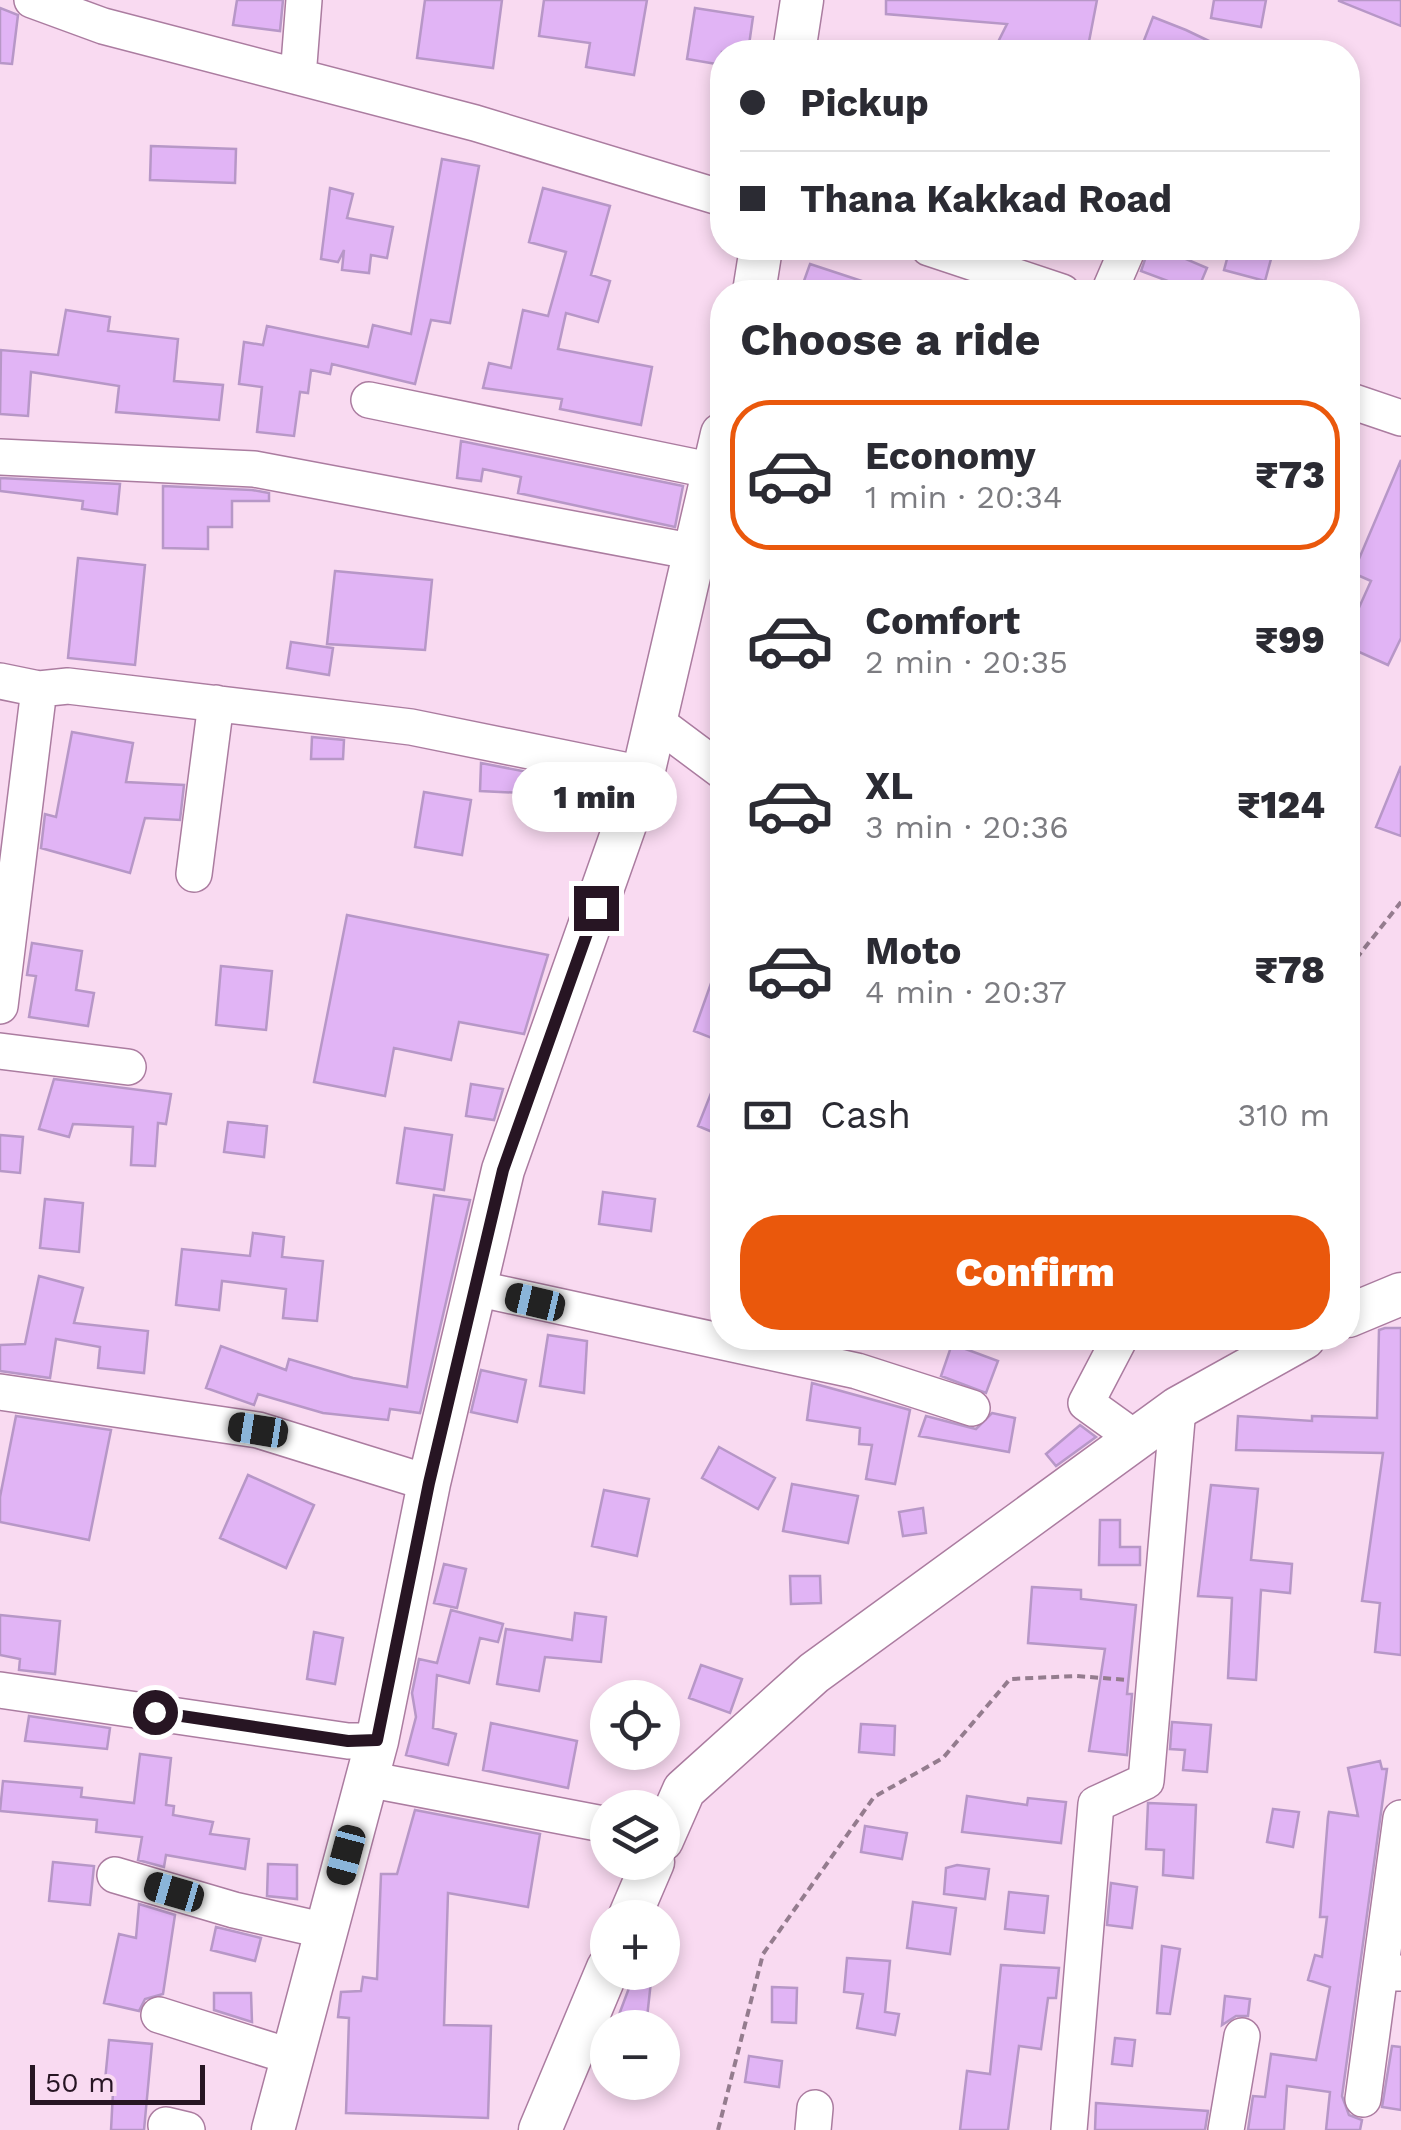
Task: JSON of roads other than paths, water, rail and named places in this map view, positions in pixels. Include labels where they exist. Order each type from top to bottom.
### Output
[{"type":"main road","points":[[796,40],[802,0]]},
{"type":"main road","points":[[273,2130],[372,1760],[429,1483],[503,1170],[643,774],[710,487]]},
{"type":"main road","points":[[1360,1311],[1401,1294]]},
{"type":"main road","points":[[680,1799],[684,1790],[814,1673],[1178,1408],[1282,1350]]},
{"type":"main road","points":[[540,2130],[599,1990]]},
{"type":"street","points":[[298,77],[304,0]]},
{"type":"street","points":[[50,3],[103,26],[475,123],[710,194]]},
{"type":"street","points":[[965,260],[1025,280]]},
{"type":"street","points":[[369,400],[710,451]]},
{"type":"street","points":[[1360,404],[1401,418]]},
{"type":"street","points":[[0,457],[254,469],[695,552]]},
{"type":"street","points":[[0,681],[39,689],[68,686],[411,727],[643,774]]},
{"type":"street","points":[[0,1006],[39,689]]},
{"type":"street","points":[[194,874],[216,703]]},
{"type":"street","points":[[655,721],[710,762]]},
{"type":"street","points":[[0,1051],[128,1066]]},
{"type":"street","points":[[475,1288],[710,1339]]},
{"type":"street","points":[[760,1350],[856,1371],[972,1408]]},
{"type":"street","points":[[1114,1350],[1086,1403],[1136,1438]]},
{"type":"street","points":[[0,1392],[258,1430],[429,1483]]},
{"type":"street","points":[[1069,2130],[1096,1804],[1146,1782],[1178,1408]]},
{"type":"street","points":[[0,1690],[348,1741],[372,1760],[590,1820]]},
{"type":"street","points":[[1363,2098],[1391,1973],[1401,1818]]},
{"type":"street","points":[[115,1875],[234,1910],[326,1930]]},
{"type":"street","points":[[159,2015],[292,2057]]},
{"type":"street","points":[[1226,2130],[1242,2036]]}]
